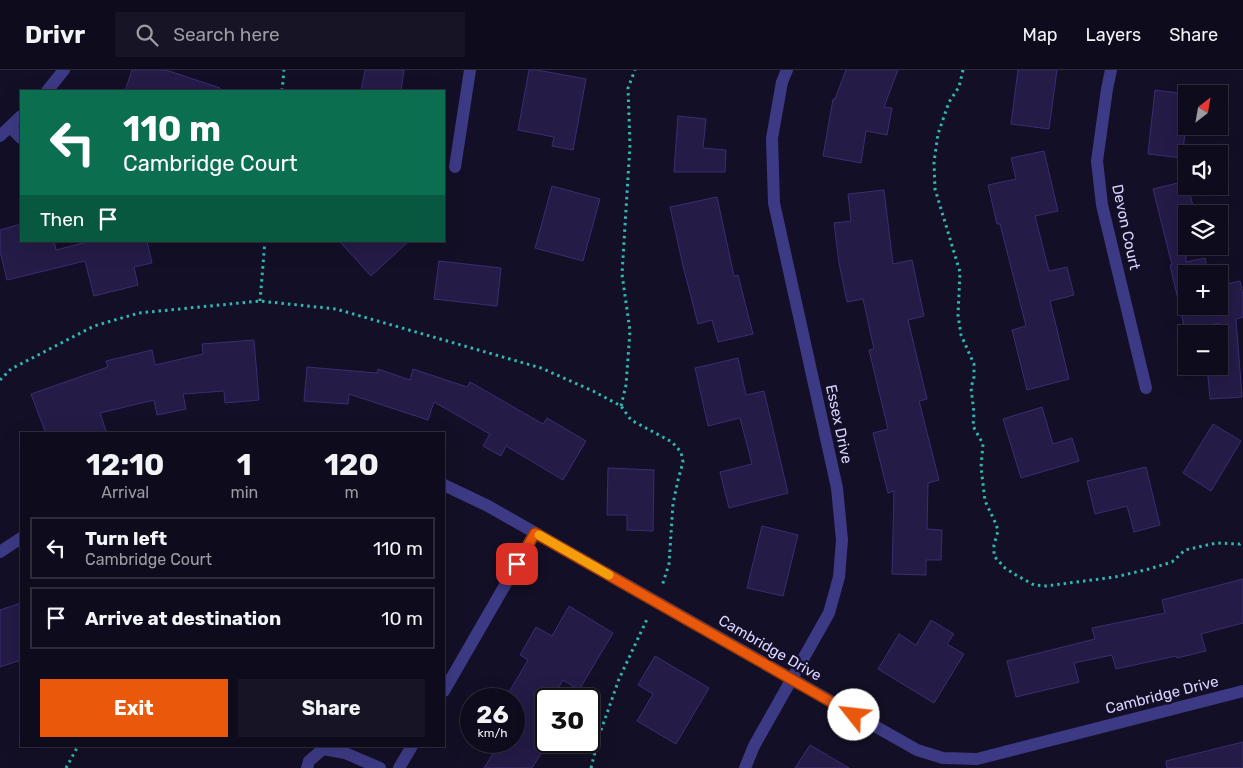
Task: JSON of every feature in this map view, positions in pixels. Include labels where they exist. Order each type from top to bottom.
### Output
[{"type":"street","points":[[52,89],[64,70]]},
{"type":"street","points":[[455,167],[470,70]]},
{"type":"street","name":"Essex Drive","points":[[745,768],[754,746],[829,612],[840,578],[842,540],[836,488],[774,203],[772,138],[782,82],[787,70]]},
{"type":"street","name":"Devon Court","points":[[1111,70],[1106,89],[1097,161],[1102,205],[1146,388]]},
{"type":"street","points":[[0,136],[20,117]]},
{"type":"street","points":[[10,127],[20,137]]},
{"type":"street","name":"Cambridge Drive","points":[[445,485],[488,506],[917,750],[943,758],[977,759],[1243,691]]},
{"type":"street","points":[[445,689],[535,533]]},
{"type":"street","points":[[0,552],[20,539]]},
{"type":"street","points":[[399,768],[411,747]]},
{"type":"street","points":[[308,768],[309,761],[323,749],[346,753],[380,768]]},
{"type":"path","points":[[282,90],[284,70]]},
{"type":"path","points":[[621,406],[626,385],[630,331],[622,274],[630,145],[628,88],[635,70]]},
{"type":"path","points":[[963,70],[959,87],[949,102],[938,134],[934,162],[935,189],[960,272],[958,315],[960,335],[974,364],[974,377],[971,388],[974,413],[973,426],[983,444],[981,467],[985,501],[998,531],[994,545],[994,556],[1005,568],[1016,575],[1034,585],[1046,586],[1115,577],[1172,562],[1185,550],[1216,543],[1240,544],[1243,542]]},
{"type":"path","points":[[260,301],[265,242]]},
{"type":"path","points":[[0,380],[11,369],[94,326],[139,313],[260,301],[336,309],[541,368],[593,391],[621,406],[631,420],[672,442],[681,452],[683,462],[673,504],[669,564],[635,648],[619,679],[599,736],[591,768]]},
{"type":"path","points":[[66,768],[77,747]]},
{"type":"building","points":[[132,70],[166,70],[220,88],[220,90],[125,90]]},
{"type":"building","points":[[365,70],[404,70],[401,90],[361,90]]},
{"type":"building","points":[[529,70],[586,79],[573,150],[552,146],[554,137],[518,130]]},
{"type":"building","points":[[846,70],[898,70],[884,107],[892,108],[887,135],[866,131],[861,163],[823,156],[833,99],[835,99]]},
{"type":"building","points":[[1018,70],[1057,70],[1049,129],[1011,124]]},
{"type":"building","points":[[1155,90],[1178,93],[1178,135],[1185,135],[1184,145],[1178,145],[1178,158],[1148,154]]},
{"type":"building","points":[[678,116],[706,119],[703,148],[726,150],[725,172],[674,172]]},
{"type":"building","points":[[1044,151],[1058,211],[1035,216],[1049,271],[1067,267],[1074,295],[1050,301],[1069,379],[1027,390],[1012,330],[1026,326],[988,185],[1016,179],[1011,158]]},
{"type":"building","points":[[1178,183],[1178,195],[1190,195],[1193,205],[1178,205],[1178,255],[1186,255],[1186,262],[1205,258],[1206,265],[1178,265],[1178,300],[1170,265],[1172,265],[1153,189]]},
{"type":"building","points":[[552,186],[600,199],[583,261],[535,248]]},
{"type":"building","points":[[884,190],[893,264],[912,260],[924,316],[908,320],[927,399],[919,401],[939,480],[928,483],[927,529],[942,530],[941,560],[926,560],[926,575],[892,574],[894,491],[888,493],[873,433],[888,429],[869,350],[874,349],[863,299],[847,302],[839,263],[834,223],[851,221],[848,194]]},
{"type":"building","points":[[717,197],[734,276],[738,275],[753,334],[718,342],[712,320],[698,324],[670,207]]},
{"type":"building","points":[[20,224],[20,242],[54,242],[56,250],[87,242],[147,242],[152,263],[134,267],[138,285],[94,296],[85,261],[7,280],[0,251],[0,230]]},
{"type":"building","points":[[340,242],[408,242],[371,276]]},
{"type":"building","points":[[439,261],[501,268],[497,306],[434,299]]},
{"type":"building","points":[[1240,281],[1243,295],[1243,317],[1236,319],[1242,397],[1210,399],[1208,375],[1228,375],[1228,325],[1219,325],[1219,323],[1184,325],[1182,315],[1228,315],[1228,284]]},
{"type":"building","points":[[254,340],[259,400],[225,403],[224,391],[183,394],[186,409],[157,415],[154,400],[100,413],[106,432],[45,432],[31,394],[108,367],[106,361],[152,350],[155,365],[203,354],[202,344]]},
{"type":"building","points":[[738,358],[746,395],[764,391],[788,493],[729,508],[720,472],[752,464],[740,418],[708,426],[695,368]]},
{"type":"building","points":[[307,367],[377,373],[378,369],[410,380],[413,369],[467,387],[470,382],[543,424],[547,418],[586,441],[563,480],[506,446],[501,456],[483,446],[490,434],[434,402],[428,420],[349,394],[348,404],[304,401]]},
{"type":"building","points":[[1042,407],[1053,444],[1072,438],[1079,461],[1021,478],[1003,419]]},
{"type":"building","points":[[1213,424],[1241,441],[1211,491],[1183,473]]},
{"type":"building","points":[[1146,467],[1160,525],[1134,532],[1127,506],[1095,514],[1087,481]]},
{"type":"building","points":[[608,468],[654,470],[653,531],[627,530],[627,515],[607,515]]},
{"type":"building","points":[[762,526],[798,535],[783,596],[747,588]]},
{"type":"building","points":[[1243,579],[1243,623],[1201,634],[1206,651],[1116,669],[1112,655],[1074,663],[1079,682],[1016,697],[1007,661],[1095,639],[1092,628],[1165,613],[1162,600]]},
{"type":"building","points":[[20,603],[20,660],[0,667],[0,610]]},
{"type":"building","points":[[569,606],[613,633],[580,688],[576,688],[563,680],[558,688],[535,688],[535,753],[541,753],[532,768],[484,768],[493,753],[525,753],[525,688],[511,688],[528,660],[520,655],[536,627],[552,636]]},
{"type":"building","points":[[931,620],[954,634],[947,644],[964,654],[934,703],[878,669],[899,634],[916,645]]},
{"type":"building","points":[[655,656],[709,688],[676,744],[637,721],[653,694],[638,685]]},
{"type":"building","points":[[1243,742],[1243,768],[1167,768],[1166,761]]},
{"type":"building","points":[[810,745],[849,768],[795,768]]},
{"type":"slow traffic","points":[[539,535],[609,575]]},
{"type":"route","points":[[517,564],[535,533],[854,715]]}]
